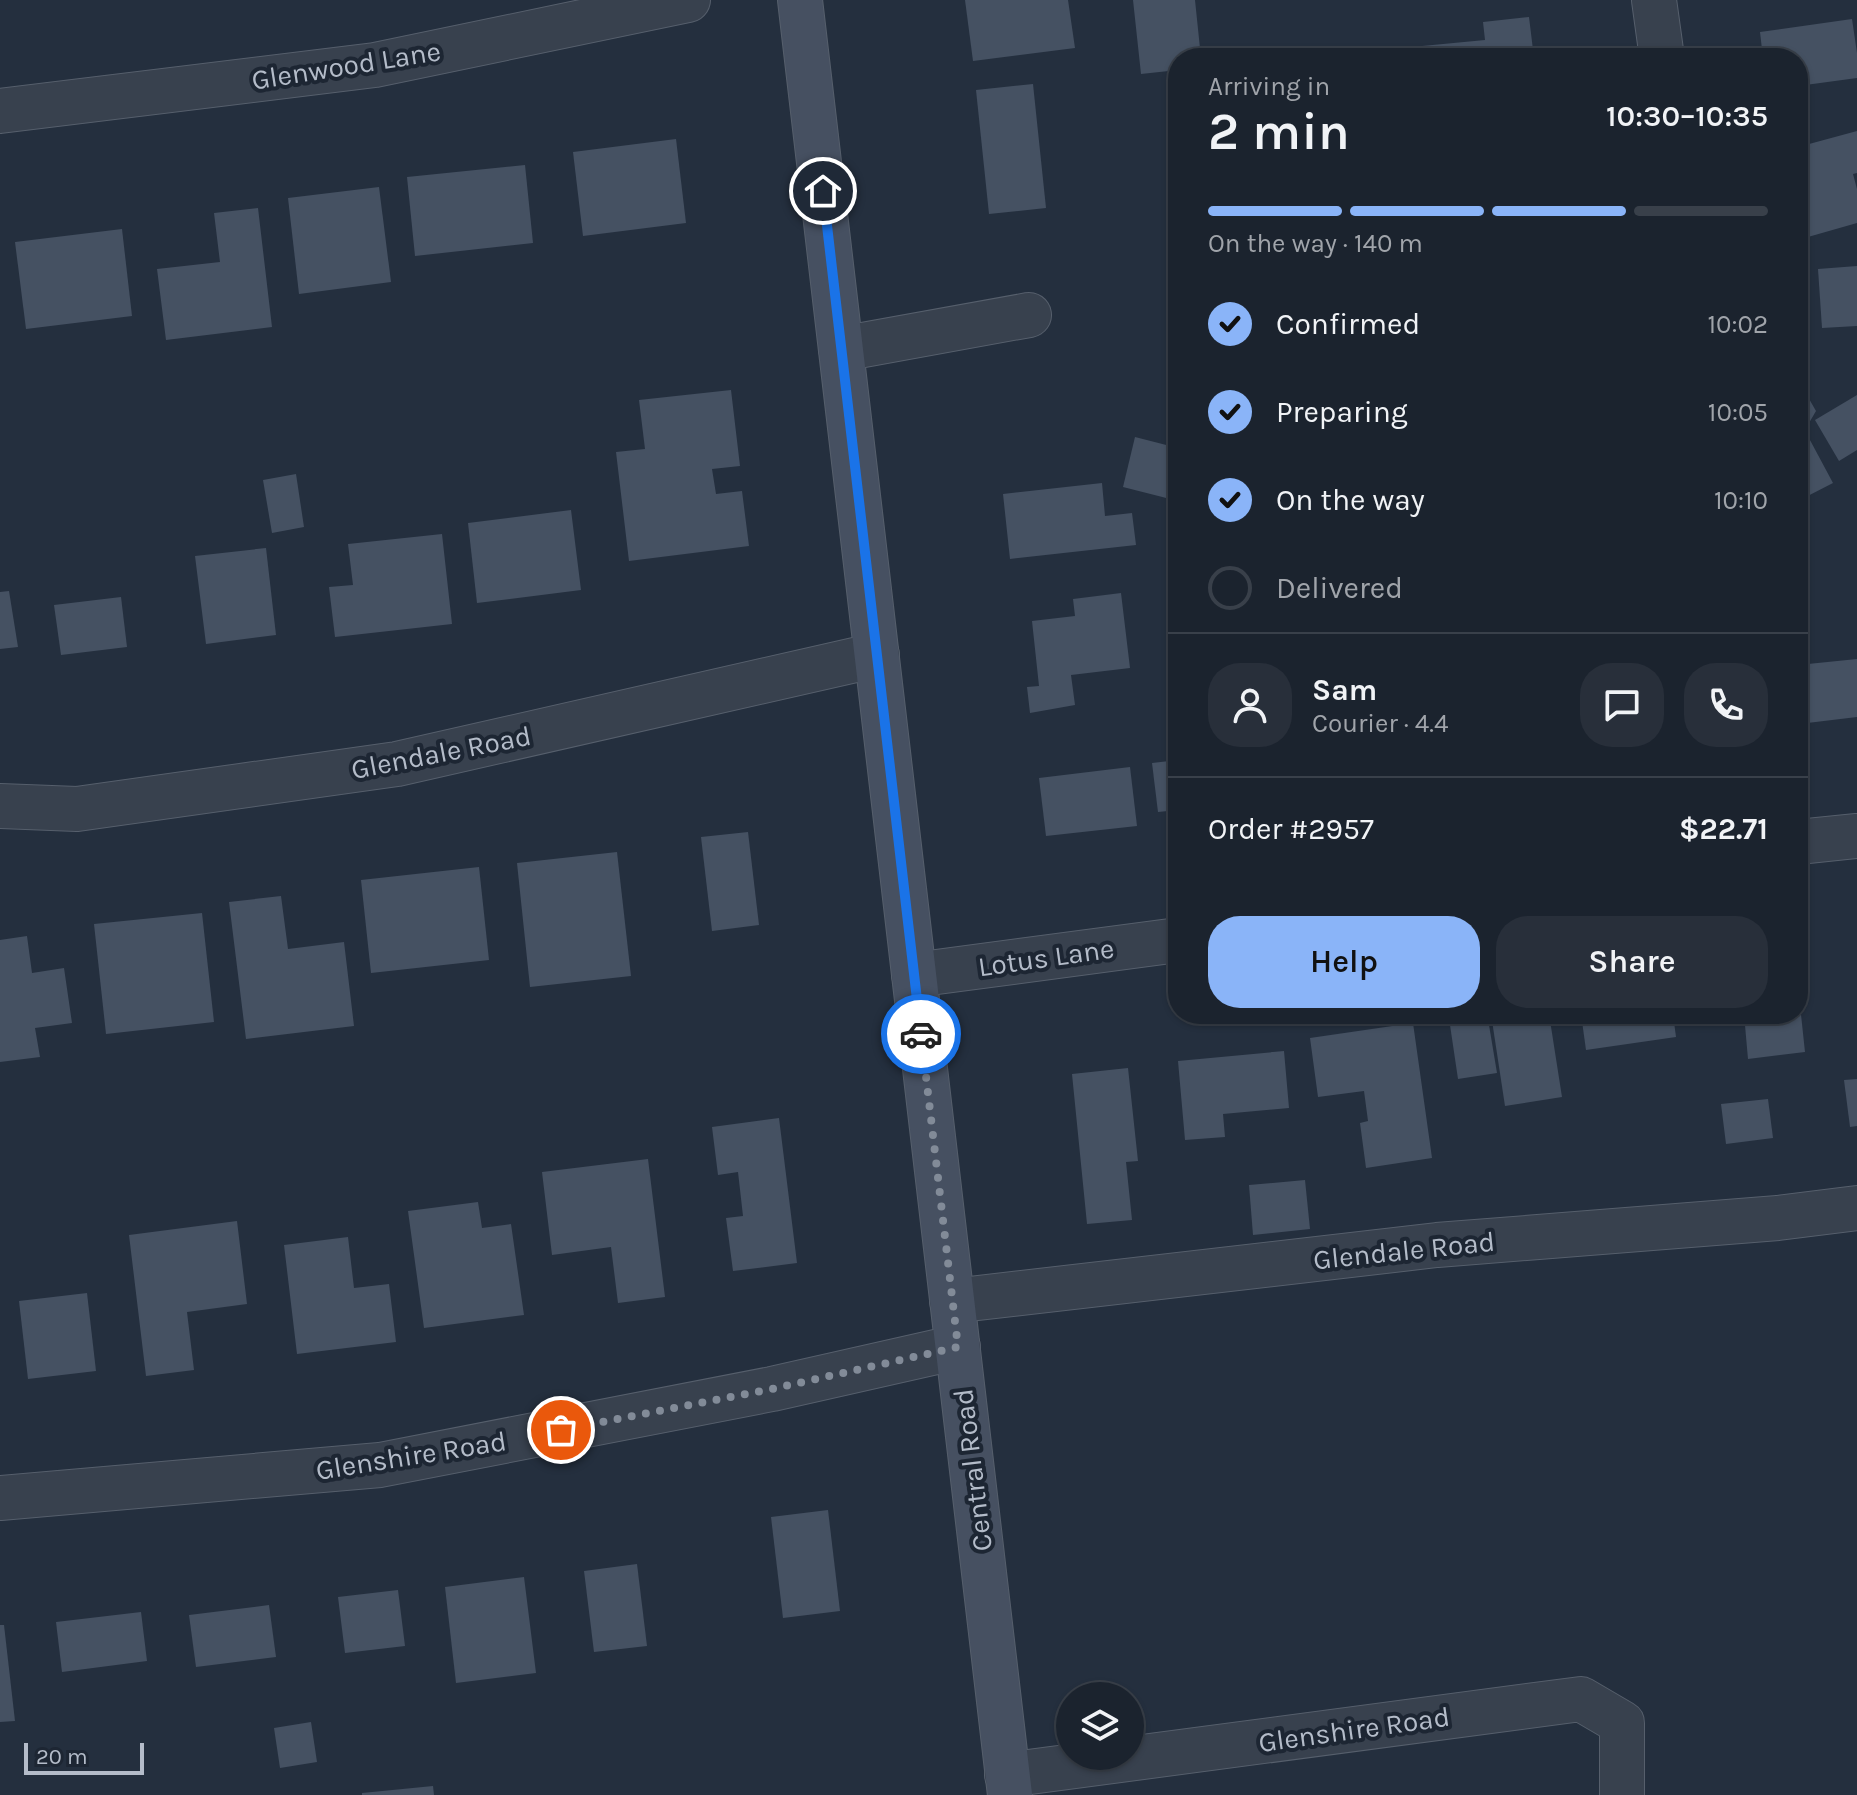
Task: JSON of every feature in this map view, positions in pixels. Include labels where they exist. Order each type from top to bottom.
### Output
[{"type":"main road","name":"Central Road","points":[[800,0],[1009,1785]]},
{"type":"street","name":"Glenwood Lane","points":[[0,111],[375,65],[688,0]]},
{"type":"street","points":[[1654,0],[1661,48]]},
{"type":"street","points":[[841,349],[1029,315]]},
{"type":"street","name":"Glendale Road","points":[[0,806],[77,809],[397,764],[877,655]]},
{"type":"street","points":[[1808,841],[1857,836]]},
{"type":"street","name":"Lotus Lane","points":[[914,975],[1168,941]]},
{"type":"street","name":"Glendale Road","points":[[952,1301],[1437,1245],[1778,1218],[1857,1208]]},
{"type":"street","name":"Glenshire Road","points":[[0,1498],[380,1465],[772,1389],[958,1347]]},
{"type":"street","name":"Glenshire Road","points":[[1009,1785],[1581,1699],[1622,1723],[1622,1795]]},
{"type":"building","points":[[965,0],[1068,0],[1075,48],[973,61]]},
{"type":"building","points":[[1133,0],[1195,0],[1200,48],[1168,48],[1168,71],[1141,74]]},
{"type":"building","points":[[1529,17],[1533,48],[1422,48],[1485,40],[1483,22]]},
{"type":"building","points":[[1852,19],[1857,78],[1808,85],[1808,48],[1762,48],[1760,32]]},
{"type":"building","points":[[1033,84],[1046,208],[989,214],[976,90]]},
{"type":"building","points":[[1857,131],[1857,173],[1853,174],[1857,189],[1857,223],[1808,237],[1808,144]]},
{"type":"building","points":[[676,139],[686,223],[583,236],[573,152]]},
{"type":"building","points":[[525,165],[533,243],[415,256],[407,177]]},
{"type":"building","points":[[379,187],[391,282],[299,294],[288,198]]},
{"type":"building","points":[[258,208],[272,327],[166,340],[157,269],[220,262],[214,213]]},
{"type":"building","points":[[122,229],[132,316],[26,329],[15,242]]},
{"type":"building","points":[[1857,266],[1857,326],[1822,328],[1818,269]]},
{"type":"building","points":[[731,390],[740,466],[712,469],[716,494],[742,491],[749,546],[629,561],[616,452],[645,449],[639,400]]},
{"type":"building","points":[[1857,395],[1857,450],[1839,461],[1815,420]]},
{"type":"building","points":[[1808,397],[1816,411],[1808,424]]},
{"type":"building","points":[[1808,436],[1833,483],[1808,496]]},
{"type":"building","points":[[1135,437],[1168,445],[1168,498],[1123,487]]},
{"type":"building","points":[[296,474],[304,527],[272,533],[263,480]]},
{"type":"building","points":[[1102,483],[1105,516],[1132,513],[1136,545],[1010,559],[1003,494]]},
{"type":"building","points":[[571,510],[581,590],[477,603],[468,523]]},
{"type":"building","points":[[442,534],[452,624],[335,637],[329,587],[353,585],[348,544]]},
{"type":"building","points":[[266,548],[276,635],[206,644],[195,556]]},
{"type":"building","points":[[9,591],[18,647],[0,649],[0,592]]},
{"type":"building","points":[[1121,593],[1130,668],[1071,675],[1075,705],[1030,713],[1027,687],[1039,686],[1032,621],[1075,616],[1073,599]]},
{"type":"building","points":[[121,597],[127,647],[61,655],[54,605]]},
{"type":"building","points":[[1857,659],[1857,717],[1808,723],[1808,664]]},
{"type":"building","points":[[1168,761],[1168,811],[1158,812],[1152,763]]},
{"type":"building","points":[[1130,767],[1137,826],[1046,836],[1039,778]]},
{"type":"building","points":[[748,832],[759,925],[712,931],[701,837]]},
{"type":"building","points":[[617,852],[631,976],[530,987],[517,863]]},
{"type":"building","points":[[479,867],[489,960],[371,973],[361,880]]},
{"type":"building","points":[[281,896],[288,949],[344,942],[354,1026],[246,1039],[229,902]]},
{"type":"building","points":[[202,913],[214,1022],[106,1034],[94,924]]},
{"type":"building","points":[[27,936],[32,973],[64,968],[72,1023],[35,1028],[40,1057],[0,1062],[0,940]]},
{"type":"building","points":[[1413,1024],[1432,1158],[1366,1168],[1360,1123],[1368,1121],[1364,1091],[1318,1097],[1310,1038]]},
{"type":"building","points":[[1489,1024],[1497,1073],[1458,1079],[1450,1025]]},
{"type":"building","points":[[1493,1024],[1551,1024],[1562,1097],[1505,1106]]},
{"type":"building","points":[[1582,1024],[1674,1024],[1676,1037],[1586,1050]]},
{"type":"building","points":[[1745,1024],[1802,1024],[1805,1052],[1748,1059]]},
{"type":"building","points":[[1284,1051],[1289,1108],[1223,1114],[1225,1137],[1185,1140],[1178,1061]]},
{"type":"building","points":[[1128,1068],[1138,1161],[1126,1162],[1132,1220],[1087,1224],[1072,1074]]},
{"type":"building","points":[[1857,1079],[1857,1126],[1850,1127],[1844,1080]]},
{"type":"building","points":[[1768,1099],[1773,1138],[1726,1144],[1721,1104]]},
{"type":"building","points":[[779,1118],[797,1263],[733,1271],[726,1218],[743,1216],[738,1172],[718,1175],[712,1127]]},
{"type":"building","points":[[648,1159],[665,1297],[618,1303],[611,1247],[552,1255],[542,1172]]},
{"type":"building","points":[[1305,1180],[1310,1229],[1253,1235],[1249,1185]]},
{"type":"building","points":[[478,1202],[482,1228],[511,1224],[524,1315],[424,1328],[408,1211]]},
{"type":"building","points":[[237,1221],[247,1304],[187,1312],[194,1370],[146,1376],[129,1235]]},
{"type":"building","points":[[348,1237],[354,1288],[389,1284],[396,1342],[297,1354],[284,1245]]},
{"type":"building","points":[[87,1293],[96,1371],[28,1379],[19,1301]]},
{"type":"building","points":[[828,1510],[840,1611],[783,1618],[771,1517]]},
{"type":"building","points":[[637,1564],[647,1646],[594,1652],[584,1571]]},
{"type":"building","points":[[524,1577],[536,1673],[456,1683],[445,1587]]},
{"type":"building","points":[[398,1590],[405,1646],[345,1653],[338,1597]]},
{"type":"building","points":[[269,1605],[276,1657],[196,1667],[189,1615]]},
{"type":"building","points":[[141,1612],[147,1661],[62,1672],[56,1622]]},
{"type":"building","points":[[0,1625],[4,1625],[15,1721],[0,1722]]},
{"type":"building","points":[[311,1722],[317,1762],[280,1768],[274,1728]]},
{"type":"building","points":[[433,1786],[434,1795],[362,1795],[362,1793]]},
{"type":"way so far","points":[[561,1430],[772,1389],[958,1347],[921,1034]]},
{"type":"route","points":[[823,191],[921,1034]]}]
